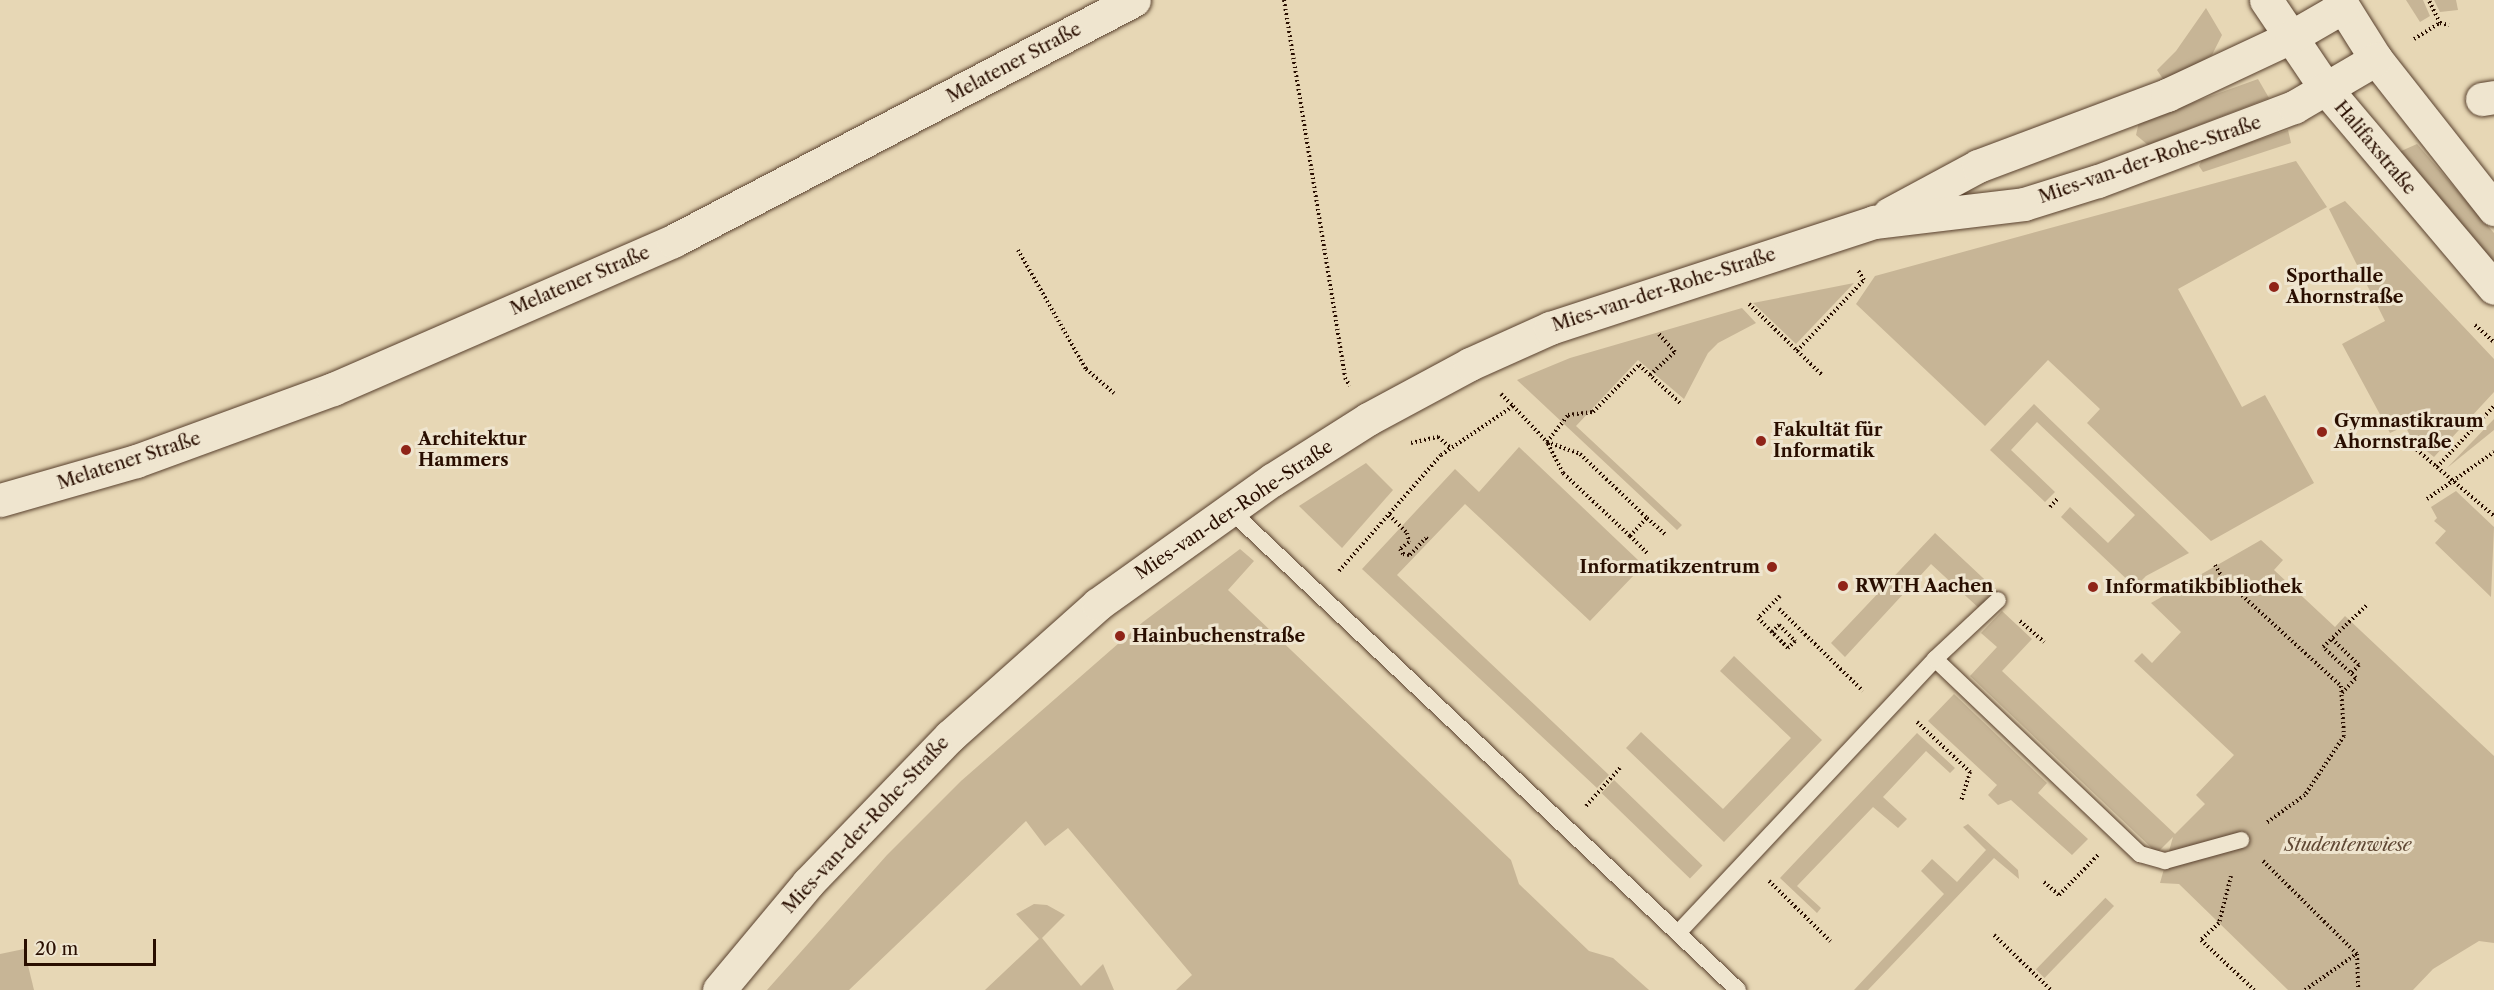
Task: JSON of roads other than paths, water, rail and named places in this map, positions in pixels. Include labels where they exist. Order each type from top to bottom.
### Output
[{"type":"street","name":"Melatener Straße","points":[[0,500],[136,461],[333,389],[673,241],[1134,0]]},
{"type":"street","name":"Halifaxstraße","points":[[2266,0],[2326,89],[2494,288]]},
{"type":"street","name":"Mies-van-der-Rohe-Straße","points":[[1874,222],[1978,166],[2167,95],[2291,37],[2341,3]]},
{"type":"street","points":[[2341,3],[2376,59],[2494,209]]},
{"type":"street","name":"Mies-van-der-Rohe-Straße","points":[[719,990],[808,883],[950,736],[1098,604],[1229,509],[1368,419],[1470,364],[1550,328],[1874,222],[2024,204],[2239,130],[2326,89],[2376,59]]},
{"type":"lane","points":[[1229,509],[1738,990]]},
{"type":"lane","points":[[1678,933],[1935,659],[1998,600]]},
{"type":"lane","points":[[1935,659],[2140,854],[2165,861],[2241,840]]},
{"type":"place","name":"Sporthalle Ahornstraße","points":[[2274,287]]},
{"type":"place","name":"Gymnastikraum Ahornstraße","points":[[2322,432]]},
{"type":"place","name":"Fakultät für Informatik","points":[[1761,441]]},
{"type":"place","name":"Architektur Hammers","points":[[406,450]]},
{"type":"place","name":"Informatikzentrum","points":[[1772,567]]},
{"type":"place","name":"RWTH Aachen","points":[[1843,586]]},
{"type":"place","name":"Informatikbibliothek","points":[[2093,587]]},
{"type":"place","name":"Hainbuchenstraße","points":[[1120,636]]},
{"type":"park label","name":"Studentenwiese","points":[[2348,845]]}]
